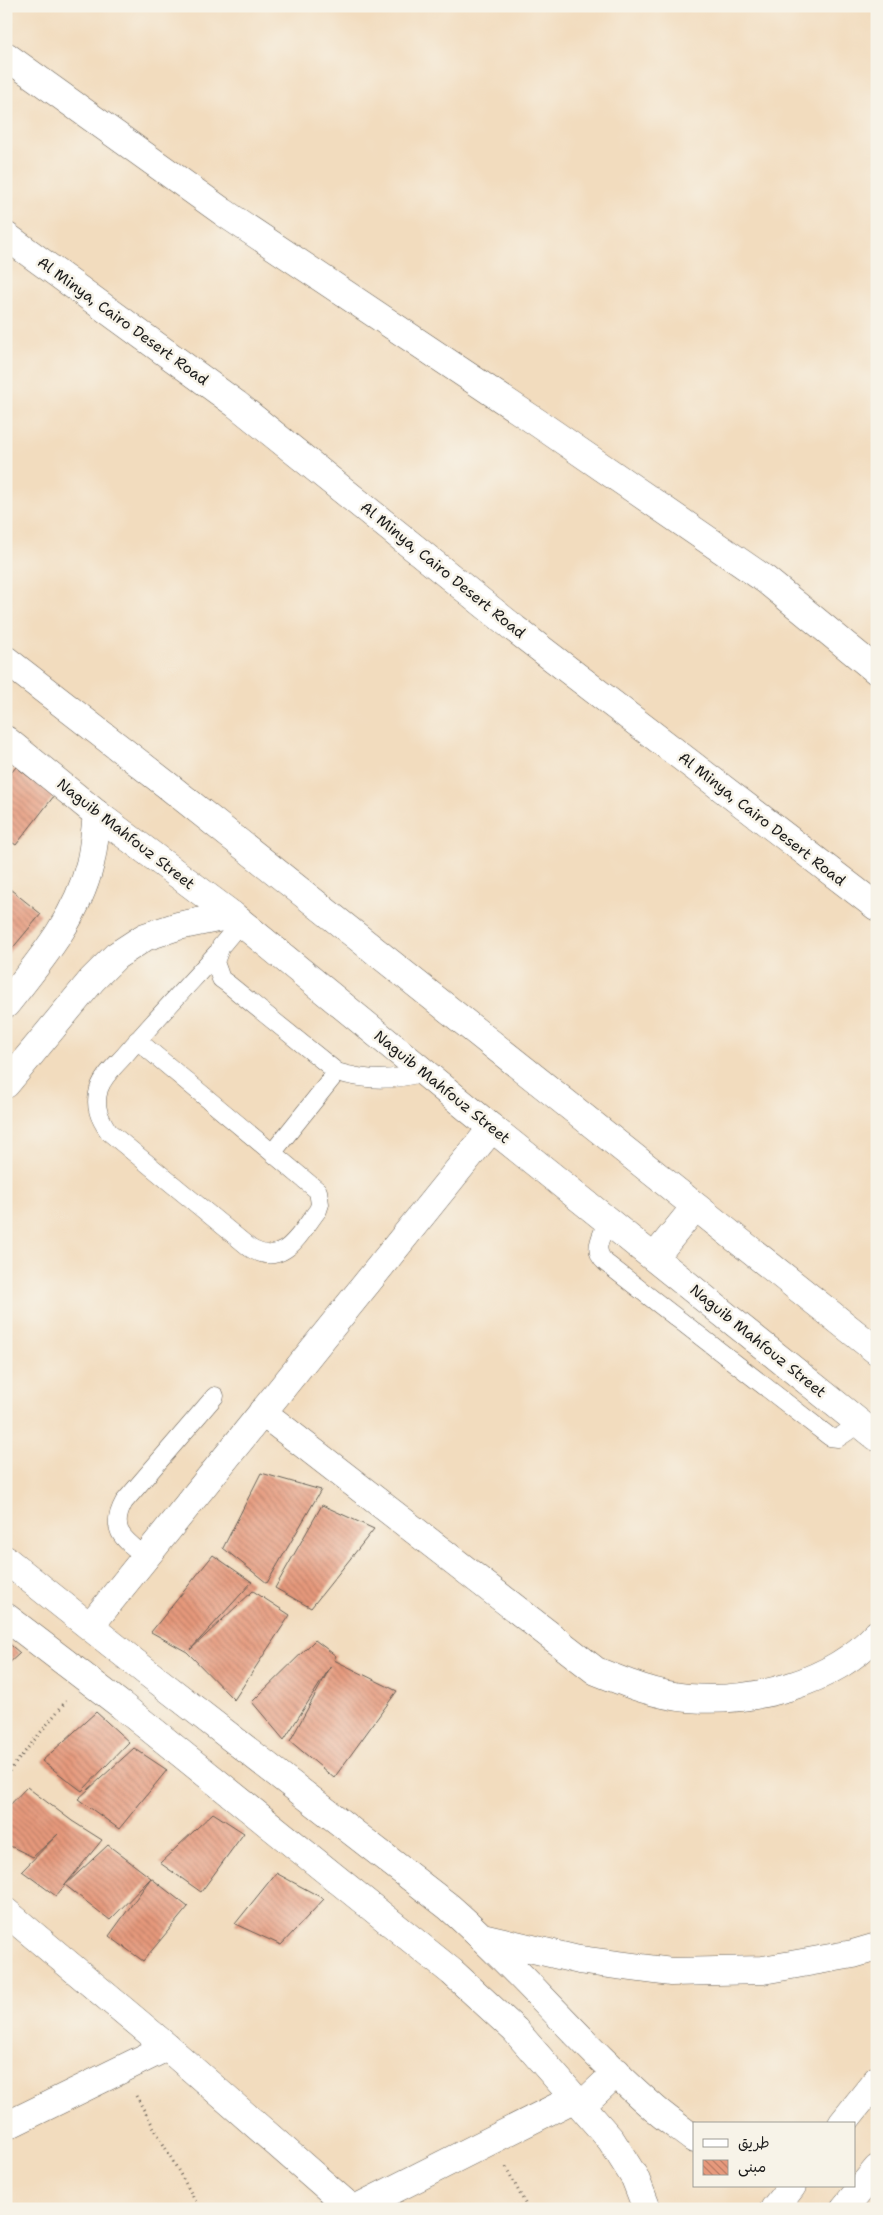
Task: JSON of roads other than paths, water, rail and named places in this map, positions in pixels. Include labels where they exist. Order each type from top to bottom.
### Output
[{"type":"main road","points":[[6,56],[223,212],[530,418],[766,580],[877,671]]},
{"type":"main road","name":"Al Minya, Cairo Desert Road","points":[[6,236],[236,404],[515,629],[877,907]]},
{"type":"main road","points":[[6,660],[167,785],[877,1351]]},
{"type":"main road","name":"Naguib Mahfouz Street","points":[[6,740],[97,814],[236,919],[607,1221],[868,1430]]},
{"type":"main road","points":[[6,1004],[45,954],[72,912],[90,864],[97,814]]},
{"type":"main road","points":[[6,1084],[92,980],[116,956],[145,937],[178,926],[236,919]]},
{"type":"main road","points":[[90,1626],[492,1128]]},
{"type":"main road","points":[[654,1258],[695,1207]]},
{"type":"main road","points":[[262,1412],[596,1671],[640,1689],[686,1698],[734,1698],[780,1690],[824,1673],[864,1648],[877,1634]]},
{"type":"main road","points":[[6,1560],[449,1907],[484,1937],[655,2109],[693,2138]]},
{"type":"main road","points":[[6,1618],[121,1705],[452,1972],[515,2030],[611,2140],[635,2178],[647,2209]]},
{"type":"main road","points":[[121,1705],[148,1673]]},
{"type":"main road","points":[[6,1912],[167,2047],[353,2209],[491,2140],[579,2102],[617,2072]]},
{"type":"main road","points":[[484,1937],[579,1960],[671,1972],[763,1970],[854,1954],[877,1947]]},
{"type":"main road","points":[[6,2126],[167,2047]]},
{"type":"main road","points":[[844,2122],[877,2080]]},
{"type":"main road","points":[[844,2209],[877,2170]]},
{"type":"main road","points":[[774,2209],[790,2188]]},
{"type":"lane","points":[[138,1040],[318,1191],[320,1204],[318,1210],[287,1250],[268,1256],[258,1254],[109,1132],[97,1110],[100,1086],[138,1040],[217,953],[236,919]]},
{"type":"lane","points":[[217,953],[215,962],[221,979],[336,1072],[358,1078],[380,1080],[402,1078],[424,1072]]},
{"type":"lane","points":[[273,1152],[336,1072]]},
{"type":"lane","points":[[607,1221],[597,1248],[599,1257],[606,1263],[830,1437],[838,1438],[868,1430]]},
{"type":"lane","points":[[146,1557],[124,1539],[118,1527],[118,1514],[124,1502],[216,1396]]}]
